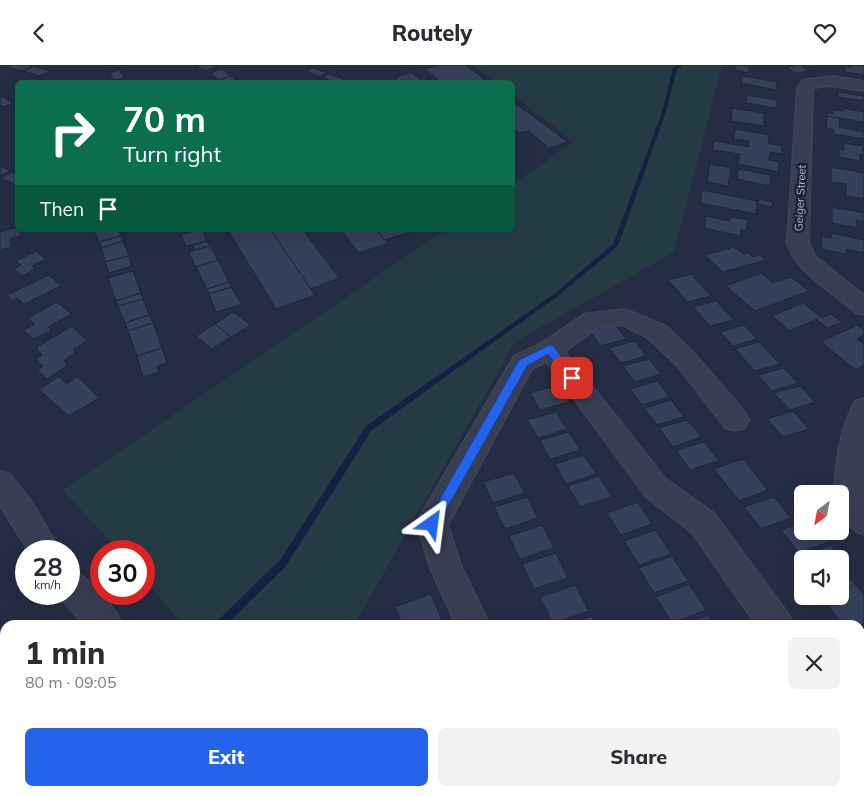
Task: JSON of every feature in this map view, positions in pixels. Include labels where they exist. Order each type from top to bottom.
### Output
[{"type":"street","name":"Geiger Street","points":[[864,86],[830,81],[809,83],[805,88],[798,243],[801,253],[807,261],[864,307]]},
{"type":"street","points":[[471,620],[446,568],[432,524],[523,363],[550,349],[592,320],[624,317],[657,332],[686,360],[735,420]]},
{"type":"street","points":[[550,349],[656,488],[703,523],[772,620]]},
{"type":"street","points":[[864,408],[857,425],[848,489],[850,500],[864,521]]},
{"type":"street","points":[[0,483],[38,540]]},
{"type":"street","points":[[80,596],[101,620]]},
{"type":"shaded area","points":[[473,65],[722,65],[674,252],[515,342],[357,620],[180,620],[155,592],[155,540],[108,540],[63,490],[442,232],[515,232],[515,183],[574,142],[515,97],[515,80],[493,80]]},
{"type":"building","points":[[10,65],[32,66],[22,71],[7,67]]},
{"type":"building","points":[[194,65],[215,65],[217,66],[206,71]]},
{"type":"building","points":[[438,65],[466,65],[485,80],[438,80],[425,69]]},
{"type":"building","points":[[736,65],[750,66],[748,73],[735,70]]},
{"type":"building","points":[[801,65],[810,71],[795,73],[786,67]]},
{"type":"building","points":[[851,65],[864,66],[864,75],[845,72],[845,66],[852,67]]},
{"type":"building","points":[[34,66],[50,71],[39,76],[23,71]]},
{"type":"building","points":[[312,68],[327,73],[320,77],[306,71]]},
{"type":"building","points":[[222,69],[231,76],[219,80],[210,73]]},
{"type":"building","points":[[119,70],[125,78],[115,80],[109,73]]},
{"type":"building","points":[[411,72],[420,80],[397,80],[395,78]]},
{"type":"building","points":[[329,74],[344,79],[329,80],[322,77]]},
{"type":"building","points":[[231,76],[236,80],[219,80]]},
{"type":"building","points":[[743,76],[777,82],[776,90],[741,83]]},
{"type":"building","points":[[838,92],[864,96],[864,101],[838,97]]},
{"type":"building","points":[[747,95],[777,100],[776,108],[746,103]]},
{"type":"building","points":[[3,97],[14,103],[4,107],[0,105],[0,98]]},
{"type":"building","points":[[515,103],[568,142],[549,148],[529,131],[519,133],[515,130]]},
{"type":"building","points":[[732,108],[764,113],[764,126],[731,121]]},
{"type":"building","points":[[843,108],[864,112],[864,122],[827,116],[827,113],[833,114],[834,110],[843,111]]},
{"type":"building","points":[[827,116],[840,118],[839,127],[864,132],[864,139],[834,134],[834,130],[826,128]]},
{"type":"building","points":[[735,129],[769,135],[768,143],[782,146],[781,154],[770,152],[769,160],[779,162],[778,172],[738,164],[740,154],[713,150],[714,141],[749,147],[749,141],[734,139]]},
{"type":"building","points":[[843,143],[863,146],[864,155],[860,154],[860,161],[839,157],[839,149],[844,150]]},
{"type":"building","points":[[710,164],[731,168],[728,186],[707,182]]},
{"type":"building","points":[[0,166],[11,171],[0,176]]},
{"type":"building","points":[[831,167],[864,173],[864,199],[846,196],[846,184],[831,182]]},
{"type":"building","points":[[738,169],[771,175],[770,186],[737,179]]},
{"type":"building","points":[[12,172],[15,173],[15,185],[1,178]]},
{"type":"building","points":[[702,190],[757,201],[756,214],[700,203]]},
{"type":"building","points":[[759,199],[773,202],[772,207],[758,204]]},
{"type":"building","points":[[832,207],[864,213],[864,222],[856,220],[857,228],[832,223]]},
{"type":"building","points":[[706,216],[730,221],[731,217],[748,220],[746,231],[741,229],[740,236],[704,228]]},
{"type":"building","points":[[15,228],[15,232],[20,232],[21,236],[10,239],[11,247],[1,250],[2,257],[0,257],[0,232]]},
{"type":"building","points":[[95,232],[119,232],[121,236],[99,242]]},
{"type":"building","points":[[191,232],[203,232],[207,241],[186,246],[181,235]]},
{"type":"building","points":[[229,232],[272,232],[315,295],[276,309]]},
{"type":"building","points":[[272,232],[304,232],[339,278],[311,289]]},
{"type":"building","points":[[343,232],[379,232],[388,243],[359,253]]},
{"type":"building","points":[[379,232],[409,232],[385,240]]},
{"type":"building","points":[[832,233],[864,240],[864,253],[846,249],[846,254],[821,249],[822,236],[831,238]]},
{"type":"building","points":[[121,236],[123,241],[102,248],[99,242]]},
{"type":"building","points":[[123,241],[129,256],[105,262],[102,248]]},
{"type":"building","points":[[207,241],[210,246],[195,250],[193,245]]},
{"type":"building","points":[[210,246],[218,260],[196,267],[189,252]]},
{"type":"building","points":[[734,247],[743,254],[748,253],[753,257],[760,255],[766,260],[723,272],[705,255]]},
{"type":"building","points":[[36,251],[46,259],[32,266],[35,269],[22,276],[14,269],[21,265],[16,261]]},
{"type":"building","points":[[129,256],[132,266],[109,273],[105,262]]},
{"type":"building","points":[[218,260],[229,282],[207,289],[196,267]]},
{"type":"building","points":[[133,271],[141,293],[116,301],[108,278]]},
{"type":"building","points":[[761,273],[773,283],[791,277],[809,291],[755,311],[726,286]]},
{"type":"building","points":[[691,274],[711,296],[688,302],[668,280]]},
{"type":"building","points":[[49,275],[61,286],[24,304],[18,298],[12,301],[7,295]]},
{"type":"building","points":[[229,282],[231,287],[209,294],[207,289]]},
{"type":"building","points":[[231,287],[242,304],[216,312],[209,294]]},
{"type":"building","points":[[141,293],[143,299],[118,306],[116,301]]},
{"type":"building","points":[[143,299],[149,315],[125,323],[118,306]]},
{"type":"building","points":[[716,301],[734,320],[710,326],[693,307]]},
{"type":"building","points":[[57,302],[72,314],[48,327],[51,330],[34,339],[23,330],[35,324],[28,318]]},
{"type":"building","points":[[803,303],[822,318],[831,314],[842,322],[828,328],[816,319],[790,331],[772,316]]},
{"type":"building","points":[[233,312],[251,325],[231,337],[215,324]]},
{"type":"building","points":[[149,315],[153,323],[128,331],[125,323]]},
{"type":"building","points":[[153,323],[162,348],[137,356],[128,331]]},
{"type":"building","points":[[215,324],[231,337],[212,349],[196,336]]},
{"type":"building","points":[[615,325],[626,339],[600,346],[590,331]]},
{"type":"building","points":[[744,325],[757,339],[733,346],[720,332]]},
{"type":"building","points":[[857,325],[864,330],[864,335],[857,339],[864,344],[864,365],[856,370],[821,342]]},
{"type":"building","points":[[72,326],[87,341],[73,350],[75,353],[64,360],[67,366],[47,379],[37,370],[43,366],[36,359],[42,355],[36,348]]},
{"type":"building","points":[[635,341],[646,356],[621,363],[609,348]]},
{"type":"building","points":[[759,342],[780,364],[755,371],[735,349]]},
{"type":"building","points":[[162,348],[167,363],[157,366],[159,372],[143,377],[137,356]]},
{"type":"building","points":[[649,359],[661,374],[635,382],[623,366]]},
{"type":"building","points":[[783,368],[798,383],[772,391],[758,375]]},
{"type":"building","points":[[59,376],[66,384],[78,377],[99,398],[69,416],[39,390]]},
{"type":"building","points":[[657,381],[670,397],[642,405],[630,389]]},
{"type":"building","points":[[558,385],[569,402],[540,410],[530,393]]},
{"type":"building","points":[[800,386],[815,402],[790,410],[774,393]]},
{"type":"building","points":[[671,400],[684,417],[657,425],[644,408]]},
{"type":"building","points":[[793,411],[809,429],[783,437],[767,419]]},
{"type":"building","points":[[556,412],[567,429],[538,438],[527,420]]},
{"type":"building","points":[[687,420],[701,437],[673,447],[659,428]]},
{"type":"building","points":[[569,432],[580,450],[550,459],[540,440]]},
{"type":"building","points":[[704,442],[719,461],[690,470],[676,450]]},
{"type":"building","points":[[584,455],[596,474],[566,484],[555,464]]},
{"type":"building","points":[[743,459],[768,490],[739,501],[714,469]]},
{"type":"building","points":[[514,473],[525,493],[493,503],[483,482]]},
{"type":"building","points":[[599,476],[612,497],[580,507],[568,486]]},
{"type":"building","points":[[527,497],[538,518],[505,529],[494,507]]},
{"type":"building","points":[[774,497],[791,518],[761,529],[744,507]]},
{"type":"building","points":[[638,502],[652,524],[621,535],[607,513]]},
{"type":"building","points":[[542,525],[554,548],[520,559],[509,536]]},
{"type":"building","points":[[794,526],[794,540],[827,540],[829,542],[807,550],[797,550],[781,530]]},
{"type":"building","points":[[656,530],[671,554],[639,565],[624,541]]},
{"type":"building","points":[[831,545],[835,550],[817,550]]},
{"type":"building","points":[[556,553],[568,578],[534,589],[522,564]]},
{"type":"building","points":[[672,556],[688,581],[654,593],[639,568]]},
{"type":"building","points":[[849,577],[864,595],[864,620],[839,620],[828,605],[849,605]]},
{"type":"building","points":[[689,584],[706,610],[680,620],[670,620],[656,597]]},
{"type":"building","points":[[575,585],[589,611],[562,620],[552,620],[540,597]]},
{"type":"building","points":[[431,594],[442,620],[400,620],[395,607]]},
{"type":"building","points":[[708,615],[711,620],[695,620]]},
{"type":"building","points":[[592,616],[594,620],[581,620]]},
{"type":"waterway","points":[[224,620],[283,563],[369,428],[556,295],[616,245],[664,112],[675,68],[681,65]]},
{"type":"route","points":[[432,524],[523,363],[550,349],[572,378]]}]
